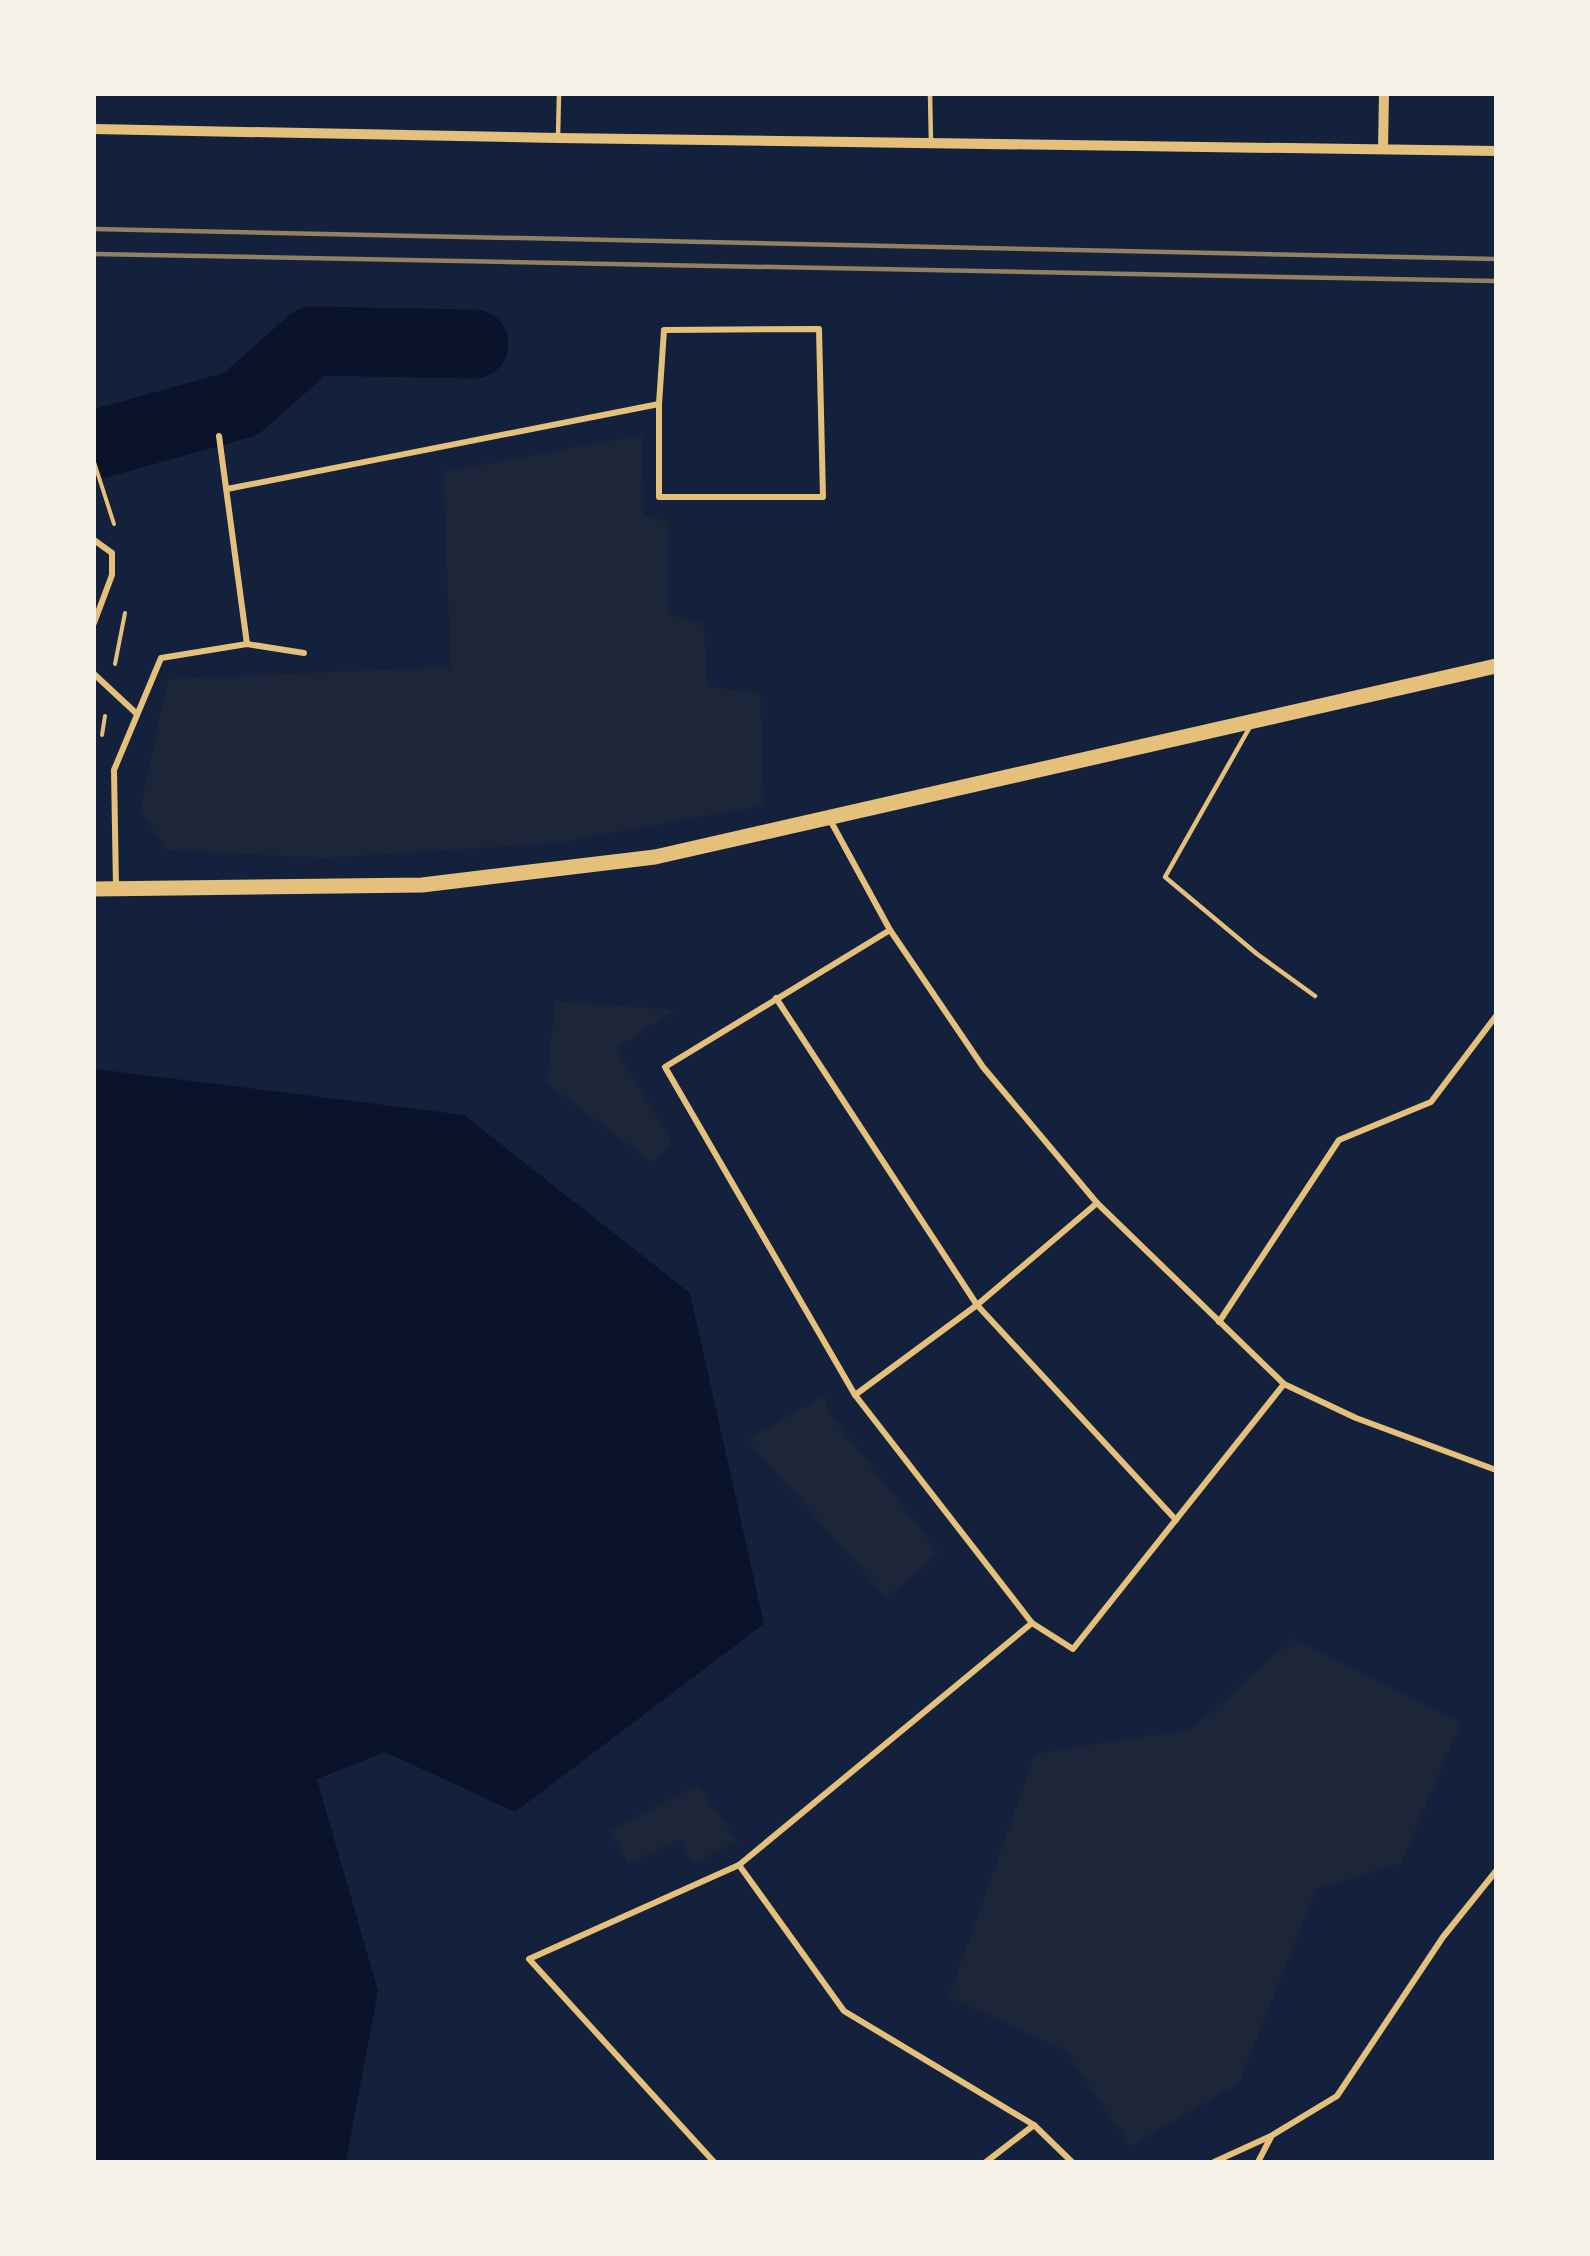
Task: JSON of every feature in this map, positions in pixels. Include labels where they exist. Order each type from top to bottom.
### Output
[{"type":"main road","points":[[94,888],[422,885],[655,856],[1496,666]]},
{"type":"street","points":[[1383,148],[1384,94]]},
{"type":"street","points":[[94,129],[1496,151]]},
{"type":"street","points":[[819,329],[823,497],[659,497],[659,404],[664,330],[819,329]]},
{"type":"street","points":[[227,489],[659,404]]},
{"type":"street","points":[[219,436],[247,645]]},
{"type":"street","points":[[94,540],[112,553],[112,575],[94,623]]},
{"type":"street","points":[[117,888],[114,770],[161,658],[247,645],[304,653]]},
{"type":"street","points":[[94,674],[137,714]]},
{"type":"street","points":[[828,816],[890,930],[982,1067],[1097,1203],[1284,1384],[1356,1418],[1496,1470]]},
{"type":"street","points":[[890,930],[665,1067],[855,1395],[1032,1623],[1072,1649],[1284,1384]]},
{"type":"street","points":[[776,998],[977,1305],[1176,1520]]},
{"type":"street","points":[[1219,1322],[1339,1140],[1431,1102],[1496,1016]]},
{"type":"street","points":[[855,1395],[977,1305],[1097,1203]]},
{"type":"street","points":[[714,2162],[529,1959],[739,1865],[1032,1623]]},
{"type":"street","points":[[739,1865],[844,2011],[1034,2125],[1072,2162]]},
{"type":"street","points":[[1214,2162],[1271,2136],[1337,2096],[1443,1937],[1496,1871]]},
{"type":"street","points":[[986,2162],[1034,2125]]},
{"type":"street","points":[[1258,2162],[1271,2136]]},
{"type":"lane","points":[[558,138],[559,94]]},
{"type":"lane","points":[[930,94],[931,143]]},
{"type":"lane","points":[[1252,722],[1165,878],[1257,954],[1315,996]]},
{"type":"path","points":[[94,462],[114,526]]},
{"type":"shaded area","points":[[642,435],[644,514],[668,523],[668,615],[703,623],[708,687],[760,693],[764,805],[557,843],[326,858],[166,850],[140,810],[168,679],[451,667],[443,472]]},
{"type":"shaded area","points":[[555,1001],[674,1010],[616,1049],[672,1142],[652,1162],[547,1083]]},
{"type":"shaded area","points":[[95,1069],[464,1115],[690,1293],[764,1624],[515,1812],[385,1752],[317,1779],[378,1991],[346,2161],[95,2161]]},
{"type":"shaded area","points":[[823,1396],[831,1415],[939,1553],[886,1597],[748,1440]]},
{"type":"shaded area","points":[[1293,1639],[1461,1723],[1401,1863],[1316,1889],[1239,2083],[1130,2146],[1066,2051],[949,1997],[1035,1754],[1192,1729]]},
{"type":"shaded area","points":[[698,1785],[737,1841],[693,1864],[679,1839],[628,1864],[610,1831]]},
{"type":"waterway","points":[[94,445],[241,404],[312,341],[474,344]]},
{"type":"railway","points":[[94,229],[1496,259]]},
{"type":"railway","points":[[94,254],[1496,281]]}]
